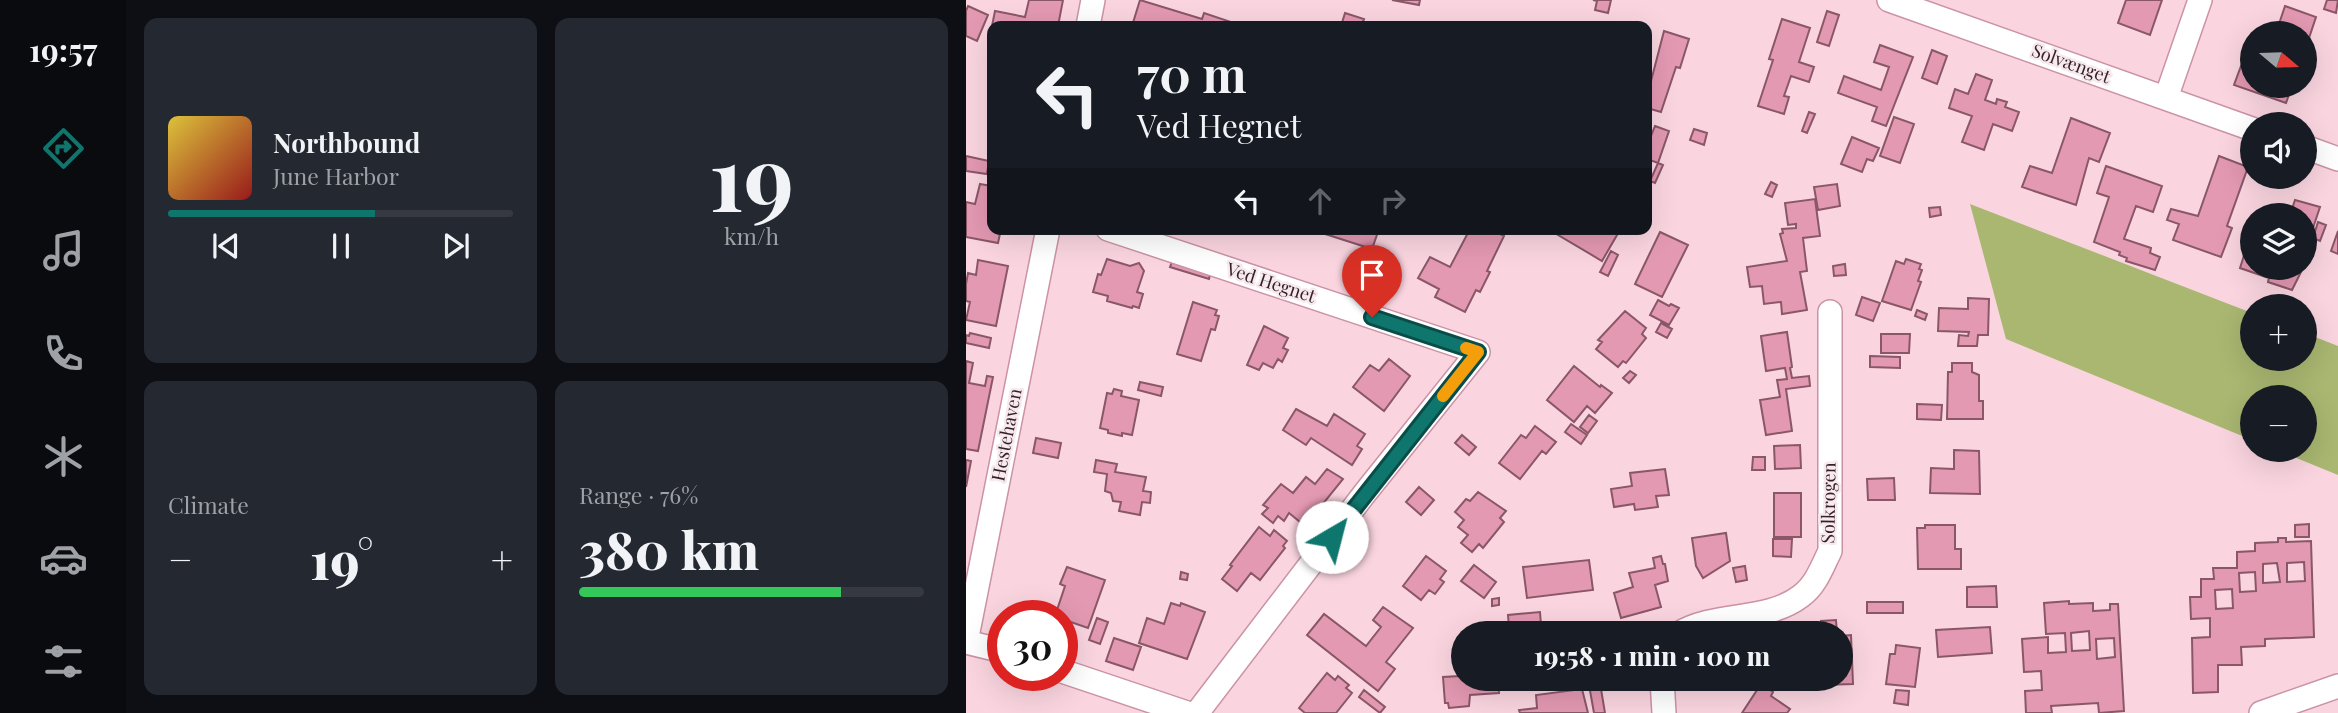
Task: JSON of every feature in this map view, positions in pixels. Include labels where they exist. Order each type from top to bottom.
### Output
[{"type":"street","points":[[1089,21],[1093,0]]},
{"type":"street","name":"Solvænget","points":[[1889,0],[2240,125]]},
{"type":"street","points":[[2166,98],[2200,0]]},
{"type":"street","points":[[2317,151],[2338,159]]},
{"type":"street","name":"Hestehaven","points":[[966,642],[1047,235]]},
{"type":"street","name":"Ved Hegnet","points":[[1126,235],[1478,352],[1365,493],[1197,713]]},
{"type":"street","name":"Solkrogen","points":[[1711,621],[1780,609],[1803,596],[1818,577],[1830,551],[1830,312]]},
{"type":"street","points":[[966,642],[987,647]]},
{"type":"street","points":[[1078,676],[1187,713]]},
{"type":"street","points":[[2261,713],[2338,686]]},
{"type":"street","points":[[1663,691],[1664,713]]},
{"type":"green space","points":[[1970,204],[2240,308],[2240,371],[2317,371],[2317,338],[2338,346],[2338,475],[2306,462],[2317,462],[2317,385],[2240,385],[2240,435],[2006,339]]},
{"type":"building","points":[[1029,0],[1063,0],[1059,21],[993,21],[995,11],[1025,17]]},
{"type":"building","points":[[1140,0],[1202,19],[1204,13],[1228,21],[1134,21]]},
{"type":"building","points":[[1392,0],[1420,0],[1419,5]]},
{"type":"building","points":[[1593,0],[1611,0],[1608,13],[1595,10],[1597,1]]},
{"type":"building","points":[[2126,0],[2162,0],[2150,35],[2118,23]]},
{"type":"building","points":[[2327,0],[2338,0],[2336,13],[2324,9]]},
{"type":"building","points":[[968,6],[988,15],[977,41],[966,36]]},
{"type":"building","points":[[2285,6],[2316,17],[2315,21],[2280,21]]},
{"type":"building","points":[[1827,11],[1839,15],[1829,46],[1817,42]]},
{"type":"building","points":[[1345,13],[1364,19],[1363,21],[1343,21]]},
{"type":"building","points":[[1782,19],[1810,28],[1799,62],[1814,67],[1809,82],[1791,76],[1784,96],[1789,97],[1784,114],[1758,106],[1773,60],[1769,59]]},
{"type":"building","points":[[1664,31],[1689,39],[1680,68],[1676,67],[1661,112],[1652,109],[1652,77]]},
{"type":"building","points":[[1880,45],[1913,57],[1886,126],[1872,121],[1877,107],[1838,93],[1844,76],[1881,90],[1889,67],[1874,62]]},
{"type":"building","points":[[1932,50],[1947,56],[1937,84],[1922,78]]},
{"type":"building","points":[[2240,69],[2240,87],[2234,85]]},
{"type":"building","points":[[1976,74],[1992,80],[1985,100],[1996,104],[1997,99],[2007,102],[2005,107],[2019,112],[2012,131],[1993,124],[1984,150],[1962,142],[1972,116],[1949,108],[1955,89],[1968,94]]},
{"type":"building","points":[[2272,98],[2288,98],[2286,103]]},
{"type":"building","points":[[1809,112],[1815,114],[1807,133],[1802,131]]},
{"type":"building","points":[[1894,117],[1914,124],[1900,163],[1880,156]]},
{"type":"building","points":[[2071,118],[2110,133],[2099,162],[2089,158],[2076,205],[2022,187],[2030,166],[2052,173]]},
{"type":"building","points":[[1655,126],[1669,131],[1658,163],[1652,161],[1652,134]]},
{"type":"building","points":[[1694,129],[1707,133],[1704,145],[1690,140]]},
{"type":"building","points":[[1852,137],[1879,148],[1873,161],[1867,159],[1862,172],[1841,164]]},
{"type":"building","points":[[966,156],[987,161],[987,174],[966,171]]},
{"type":"building","points":[[2219,156],[2240,164],[2240,189],[2227,226],[2232,228],[2221,257],[2173,240],[2179,224],[2167,220],[2171,209],[2198,216]]},
{"type":"building","points":[[1658,163],[1663,165],[1655,183],[1652,182]]},
{"type":"building","points":[[2106,166],[2162,186],[2153,212],[2136,206],[2124,239],[2151,248],[2150,253],[2160,257],[2155,270],[2126,261],[2127,258],[2119,255],[2120,252],[2094,242],[2109,197],[2097,193]]},
{"type":"building","points":[[1771,182],[1777,185],[1772,197],[1765,194]]},
{"type":"building","points":[[980,184],[987,185],[987,235],[1000,235],[998,243],[966,237],[966,202],[975,204]]},
{"type":"building","points":[[1837,184],[1840,206],[1818,210],[1814,187]]},
{"type":"building","points":[[1815,199],[1820,236],[1803,238],[1807,271],[1800,272],[1807,310],[1782,314],[1781,302],[1764,304],[1762,286],[1750,287],[1747,267],[1787,261],[1780,234],[1783,233],[1782,229],[1796,228],[1796,224],[1788,225],[1785,203]]},
{"type":"building","points":[[1940,207],[1941,215],[1930,217],[1929,208]]},
{"type":"building","points":[[2318,222],[2326,225],[2320,241],[2317,240]]},
{"type":"building","points":[[2338,231],[2338,254],[2331,251]]},
{"type":"building","points":[[1660,232],[1688,245],[1662,297],[1635,284]]},
{"type":"building","points":[[1328,235],[1377,235],[1372,249]]},
{"type":"building","points":[[1467,235],[1504,236],[1480,292],[1476,290],[1465,312],[1435,297],[1439,289],[1418,278],[1430,257],[1450,267]]},
{"type":"building","points":[[1558,235],[1617,235],[1602,261]]},
{"type":"building","points":[[1611,251],[1618,255],[1608,276],[1600,272]]},
{"type":"building","points":[[1107,259],[1130,266],[1139,263],[1144,271],[1137,292],[1143,294],[1139,308],[1107,301],[1108,296],[1093,292],[1098,274],[1101,275]]},
{"type":"building","points":[[1173,259],[1211,271],[1209,279],[1170,267]]},
{"type":"building","points":[[1906,259],[1921,264],[1919,269],[1922,270],[1918,281],[1921,282],[1911,310],[1882,301],[1896,261],[1904,264]]},
{"type":"building","points":[[978,260],[1008,266],[996,326],[966,320],[970,302],[966,301],[968,273],[976,275]]},
{"type":"building","points":[[1845,264],[1846,275],[1834,276],[1833,266]]},
{"type":"building","points":[[1359,267],[1380,273],[1375,292],[1353,285]]},
{"type":"building","points":[[2268,280],[2297,280],[2292,290]]},
{"type":"building","points":[[1862,297],[1880,303],[1873,321],[1856,315]]},
{"type":"building","points":[[1968,298],[1989,299],[1988,335],[1978,335],[1977,346],[1958,346],[1959,335],[1968,336],[1969,332],[1938,331],[1939,308],[1968,309]]},
{"type":"building","points":[[1658,300],[1679,308],[1669,325],[1650,315]]},
{"type":"building","points":[[1193,302],[1217,310],[1215,315],[1219,316],[1215,330],[1211,329],[1201,361],[1177,354]]},
{"type":"building","points":[[1917,310],[1927,314],[1925,320],[1915,316]]},
{"type":"building","points":[[1625,311],[1646,328],[1642,334],[1646,338],[1626,363],[1623,361],[1618,367],[1596,349],[1602,342],[1598,340]]},
{"type":"building","points":[[1661,323],[1672,329],[1667,338],[1656,332]]},
{"type":"building","points":[[1264,326],[1288,338],[1283,348],[1288,350],[1282,362],[1278,359],[1273,368],[1263,363],[1259,370],[1247,365]]},
{"type":"building","points":[[1787,332],[1792,378],[1809,376],[1810,386],[1786,389],[1792,431],[1766,435],[1760,400],[1780,397],[1777,380],[1787,379],[1785,368],[1766,371],[1761,336]]},
{"type":"building","points":[[970,333],[991,338],[989,348],[966,343],[966,335],[969,336]]},
{"type":"building","points":[[1881,334],[1910,334],[1909,353],[1881,353]]},
{"type":"building","points":[[1870,356],[1900,357],[1900,368],[1870,367]]},
{"type":"building","points":[[1389,359],[1410,376],[1384,411],[1353,387],[1370,365],[1379,371]]},
{"type":"building","points":[[966,361],[973,363],[969,383],[985,386],[987,376],[993,377],[978,451],[966,449]]},
{"type":"building","points":[[1952,363],[1972,363],[1972,372],[1979,375],[1979,401],[1983,401],[1983,419],[1947,419],[1948,372],[1952,372]]},
{"type":"building","points":[[1574,366],[1612,393],[1595,413],[1587,406],[1574,422],[1547,400]]},
{"type":"building","points":[[1630,371],[1636,375],[1629,383],[1623,378]]},
{"type":"building","points":[[1140,382],[1163,387],[1161,396],[1138,390]]},
{"type":"building","points":[[1114,389],[1122,391],[1121,396],[1139,400],[1132,435],[1108,433],[1108,430],[1100,428],[1107,393],[1112,394]]},
{"type":"building","points":[[1917,404],[1942,405],[1941,420],[1917,419]]},
{"type":"building","points":[[1296,409],[1327,426],[1334,414],[1365,434],[1357,446],[1362,449],[1352,465],[1311,438],[1306,445],[1283,430]]},
{"type":"building","points":[[1589,415],[1597,421],[1588,433],[1580,427]]},
{"type":"building","points":[[1571,424],[1587,435],[1581,444],[1565,432]]},
{"type":"building","points":[[1535,426],[1556,442],[1546,454],[1542,451],[1520,479],[1499,463],[1521,435],[1526,438]]},
{"type":"building","points":[[1462,435],[1476,447],[1469,455],[1455,443]]},
{"type":"building","points":[[1036,438],[1061,443],[1058,458],[1033,453]]},
{"type":"building","points":[[1800,445],[1801,468],[1775,469],[1774,446]]},
{"type":"building","points":[[1954,450],[1979,451],[1980,494],[1930,493],[1931,468],[1954,469]]},
{"type":"building","points":[[1753,457],[1765,457],[1765,470],[1752,470]]},
{"type":"building","points":[[966,460],[971,461],[966,487]]},
{"type":"building","points":[[1096,460],[1117,464],[1115,472],[1146,477],[1143,491],[1151,492],[1150,503],[1142,502],[1140,515],[1119,511],[1121,502],[1113,501],[1111,493],[1105,491],[1107,474],[1094,472]]},
{"type":"building","points":[[1327,469],[1343,479],[1305,526],[1289,513],[1284,521],[1278,516],[1273,523],[1262,514],[1268,508],[1263,505],[1281,484],[1293,493],[1306,477],[1315,484]]},
{"type":"building","points":[[1665,469],[1669,495],[1656,496],[1658,507],[1635,510],[1634,504],[1614,507],[1611,489],[1632,486],[1630,473]]},
{"type":"building","points":[[1894,478],[1895,500],[1868,500],[1867,479]]},
{"type":"building","points":[[1419,487],[1434,500],[1421,515],[1406,502]]},
{"type":"building","points":[[1478,492],[1506,511],[1500,518],[1504,522],[1483,548],[1479,544],[1472,552],[1461,543],[1468,535],[1458,527],[1464,520],[1455,512],[1466,499],[1470,501]]},
{"type":"building","points":[[1774,493],[1801,493],[1801,537],[1774,537]]},
{"type":"building","points":[[2309,524],[2309,537],[2295,537],[2295,525]]},
{"type":"building","points":[[1925,525],[1955,525],[1955,549],[1961,549],[1961,569],[1918,569],[1917,528],[1925,528]]},
{"type":"building","points":[[1259,527],[1270,536],[1274,530],[1287,541],[1283,546],[1285,548],[1260,580],[1251,573],[1237,591],[1222,579]]},
{"type":"building","points":[[1726,533],[1730,561],[1703,578],[1696,566],[1692,538]]},
{"type":"building","points":[[2278,538],[2286,538],[2286,542],[2311,541],[2314,637],[2265,639],[2265,646],[2241,647],[2242,665],[2218,665],[2218,692],[2193,693],[2192,638],[2210,637],[2210,618],[2191,619],[2190,597],[2201,597],[2201,579],[2214,579],[2213,568],[2237,568],[2237,552],[2255,551],[2255,543],[2278,542]],"holes":[[[2304,562],[2305,581],[2287,582],[2287,563]],[[2277,563],[2280,582],[2263,583],[2263,564]],[[2255,572],[2256,591],[2240,592],[2239,573]],[[2232,589],[2233,608],[2216,609],[2215,590]]]},
{"type":"building","points":[[1773,539],[1792,539],[1791,557],[1773,556]]},
{"type":"building","points":[[1426,556],[1446,571],[1440,579],[1444,582],[1435,594],[1429,590],[1421,600],[1403,586]]},
{"type":"building","points":[[1661,556],[1668,581],[1655,585],[1661,607],[1621,618],[1614,593],[1633,587],[1629,573],[1655,568],[1653,558]]},
{"type":"building","points":[[1589,560],[1593,590],[1527,598],[1523,567]]},
{"type":"building","points":[[1474,565],[1496,582],[1484,598],[1461,581]]},
{"type":"building","points":[[1745,566],[1747,580],[1736,582],[1733,568]]},
{"type":"building","points":[[1067,567],[1105,580],[1088,628],[1078,625],[1078,600],[1060,600],[1065,586],[1060,584]]},
{"type":"building","points":[[1181,572],[1188,574],[1187,580],[1180,579]]},
{"type":"building","points":[[1996,586],[1997,607],[1967,607],[1967,587]]},
{"type":"building","points":[[1499,598],[1499,605],[1492,606],[1492,599]]},
{"type":"building","points":[[1867,602],[1903,602],[1903,613],[1867,613]]},
{"type":"building","points":[[1171,603],[1180,606],[1181,603],[1205,612],[1187,659],[1139,643],[1147,618],[1164,624]]},
{"type":"building","points":[[2044,603],[2093,603],[2093,611],[2110,610],[2110,604],[2118,604],[2124,711],[2099,713],[2098,703],[2051,706],[2052,713],[2026,713],[2025,691],[2042,690],[2041,671],[2024,672],[2022,639],[2048,637],[2048,653],[2066,652],[2065,633],[2046,634]],"holes":[[[2089,631],[2090,650],[2072,651],[2071,633]],[[2114,638],[2115,657],[2097,659],[2096,639]]]},
{"type":"building","points":[[1383,607],[1413,628],[1386,662],[1395,669],[1378,691],[1307,635],[1324,614],[1366,646],[1381,627],[1373,620]]},
{"type":"building","points":[[1540,612],[1541,621],[1508,621],[1508,615]]},
{"type":"building","points":[[1097,618],[1108,622],[1100,644],[1089,640]]},
{"type":"building","points":[[1990,627],[1992,653],[1938,657],[1936,630]]},
{"type":"building","points":[[1114,638],[1141,647],[1133,670],[1106,661]]},
{"type":"building","points":[[1896,645],[1920,648],[1915,687],[1886,684],[1890,654],[1895,654]]},
{"type":"building","points":[[1327,673],[1335,680],[1338,676],[1349,685],[1346,688],[1352,693],[1336,713],[1305,713],[1299,708]]},
{"type":"building","points":[[1443,677],[1451,677],[1451,691],[1499,693],[1470,695],[1469,706],[1449,708],[1448,703],[1445,703]]},
{"type":"building","points":[[1364,690],[1385,707],[1380,713],[1359,697]]},
{"type":"building","points":[[1896,690],[1909,691],[1908,705],[1894,703]]},
{"type":"building","points":[[1582,691],[1588,713],[1520,713],[1519,710],[1537,708],[1536,695]]},
{"type":"building","points":[[1590,691],[1601,691],[1605,713],[1594,713]]},
{"type":"building","points":[[1756,691],[1772,691],[1771,696],[1790,709],[1787,713],[1742,713]]},
{"type":"slow traffic","points":[[1443,396],[1478,352],[1466,348]]},
{"type":"route","points":[[1332,537],[1478,352],[1372,317]]}]
